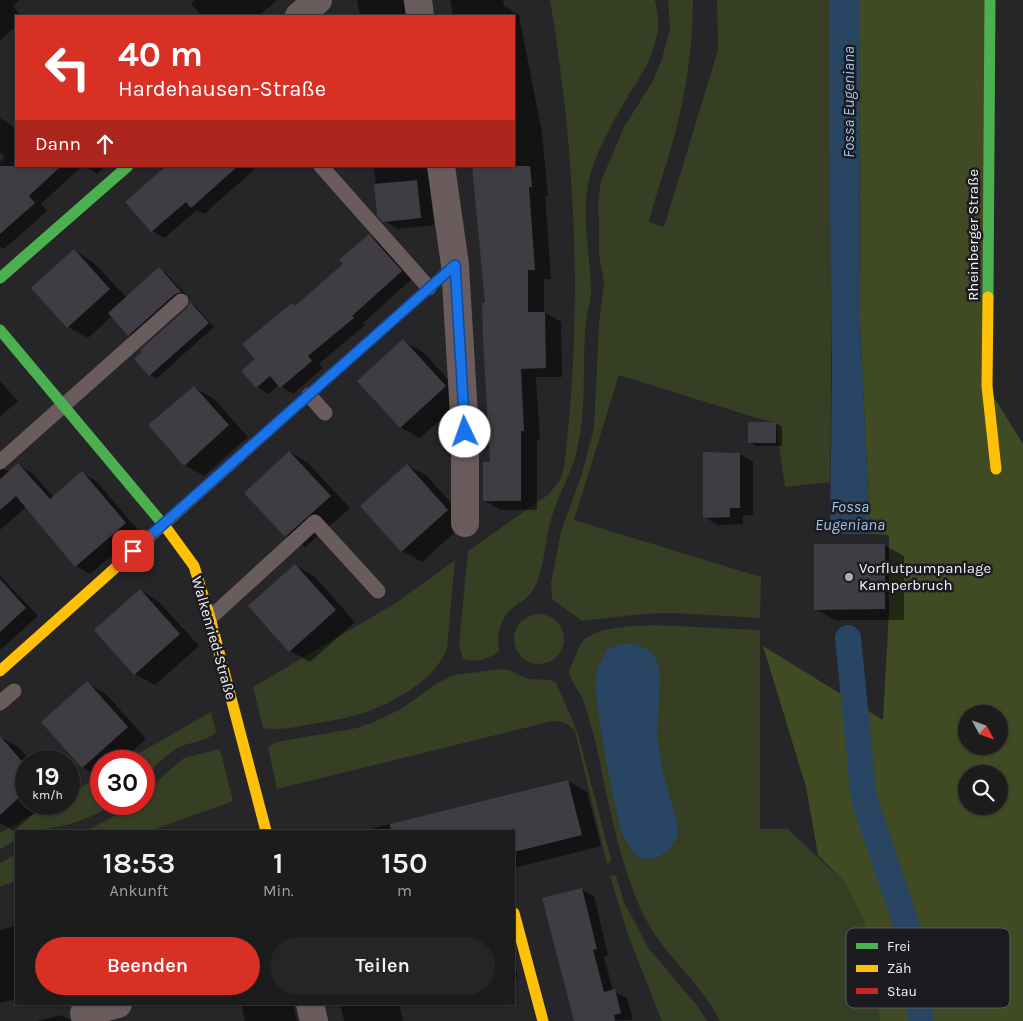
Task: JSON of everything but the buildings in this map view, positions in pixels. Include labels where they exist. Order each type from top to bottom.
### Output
[{"type":"street","points":[[301,15],[318,0]]},
{"type":"street","points":[[418,0],[420,15]]},
{"type":"street","name":"Rheinberger Straße","points":[[990,0],[987,386],[996,469]]},
{"type":"street","points":[[0,278],[127,167]]},
{"type":"street","points":[[441,167],[455,265],[465,432],[465,523]]},
{"type":"street","points":[[0,670],[455,265]]},
{"type":"street","name":"Walkenried-Straße","points":[[0,330],[163,524],[194,566],[210,618],[266,830]]},
{"type":"street","points":[[515,917],[543,1021]]},
{"type":"street","points":[[86,1021],[84,1013],[114,1005]]},
{"type":"street","points":[[310,1005],[314,1021]]},
{"type":"lane","points":[[322,167],[429,288]]},
{"type":"lane","points":[[0,462],[181,301]]},
{"type":"lane","points":[[309,394],[325,413]]},
{"type":"lane","points":[[210,618],[316,522],[378,592]]},
{"type":"lane","points":[[0,703],[14,691]]},
{"type":"green space","points":[[550,0],[655,0],[658,30],[649,61],[605,137],[590,176],[587,190],[586,218],[591,289],[586,322],[580,434],[572,466],[550,523],[540,575],[529,595],[509,611],[502,621],[498,638],[499,651],[487,658],[467,660],[463,659],[459,644],[468,551],[549,494],[560,480],[564,467],[573,351],[574,233],[566,116]]},
{"type":"green space","points":[[668,0],[693,0],[692,37],[684,93],[676,130],[649,222],[664,227],[718,50],[717,0],[829,0],[830,482],[785,487],[776,422],[760,419],[619,375],[574,520],[761,577],[760,618],[673,613],[642,614],[582,621],[552,599],[551,583],[561,531],[581,477],[594,428],[599,324],[604,284],[599,254],[598,205],[601,181],[624,127],[653,81],[662,59],[670,28]]},
{"type":"green space","points":[[859,0],[990,0],[987,386],[1023,444],[1023,1021],[880,1021],[879,1008],[1010,1008],[1010,928],[865,928],[845,883],[818,855],[806,787],[763,646],[883,720],[889,612],[889,535],[870,534],[860,322]]},
{"type":"green space","points":[[455,560],[447,648],[442,660],[422,681],[383,705],[357,715],[288,728],[263,728],[253,687],[394,604]]},
{"type":"green space","points":[[534,614],[544,614],[557,621],[564,634],[564,644],[557,657],[544,664],[534,664],[525,660],[518,653],[514,644],[514,634],[518,625],[525,618]]},
{"type":"green space","points":[[652,625],[760,630],[760,829],[788,829],[845,883],[865,928],[846,928],[846,1008],[879,1008],[880,1021],[720,1021],[704,995],[656,936],[634,893],[623,862],[595,741],[582,697],[572,681],[569,670],[580,645],[587,637],[604,630]]},
{"type":"green space","points":[[503,669],[529,679],[547,680],[556,683],[579,738],[611,859],[610,863],[607,864],[575,732],[567,724],[557,721],[277,789],[268,747],[276,742],[357,728],[401,709],[436,684],[454,675]]},
{"type":"green space","points":[[211,712],[216,732],[206,739],[178,748],[155,766],[155,750],[144,750]]},
{"type":"green space","points":[[220,749],[233,801],[153,830],[87,830],[117,815],[155,815],[155,784],[184,758]]},
{"type":"green space","points":[[90,782],[90,815],[93,815],[67,825],[36,830],[15,830],[15,841],[0,849],[0,833],[32,815],[80,815],[80,787]]},
{"type":"green space","points":[[15,855],[15,881],[0,887],[0,863]]},
{"type":"green space","points":[[610,875],[616,876],[624,902],[649,949],[695,1003],[707,1021],[662,1021],[628,935]]},
{"type":"water","name":"Fossa Eugeniana","points":[[829,0],[859,0],[860,322],[870,534],[830,534],[832,370]]},
{"type":"water","points":[[621,644],[634,644],[649,650],[657,660],[660,676],[657,738],[664,776],[677,822],[678,836],[671,847],[660,856],[649,860],[640,858],[632,851],[621,831],[606,761],[598,709],[595,681],[598,668],[607,649]]},
{"type":"waterway","name":"Fossa Eugeniana","points":[[848,638],[864,799],[907,928]]},
{"type":"waterway","name":"Fossa Eugeniana","points":[[919,1008],[921,1021]]},
{"type":"traffic: fast","points":[[988,297],[990,0]]},
{"type":"traffic: fast","points":[[0,278],[127,167]]},
{"type":"traffic: fast","points":[[0,330],[167,529]]},
{"type":"traffic: slow","points":[[988,297],[987,386],[996,469]]},
{"type":"traffic: slow","points":[[0,671],[303,400]]},
{"type":"traffic: slow","points":[[167,529],[194,566],[210,618],[266,830]]},
{"type":"traffic: slow","points":[[515,917],[543,1021]]},
{"type":"traffic: jam","points":[[303,400],[455,265]]},
{"type":"place","name":"Vorflutpumpanlage Kamperbruch","points":[[849,577]]},
{"type":"route","points":[[133,551],[455,265],[465,432]]}]
